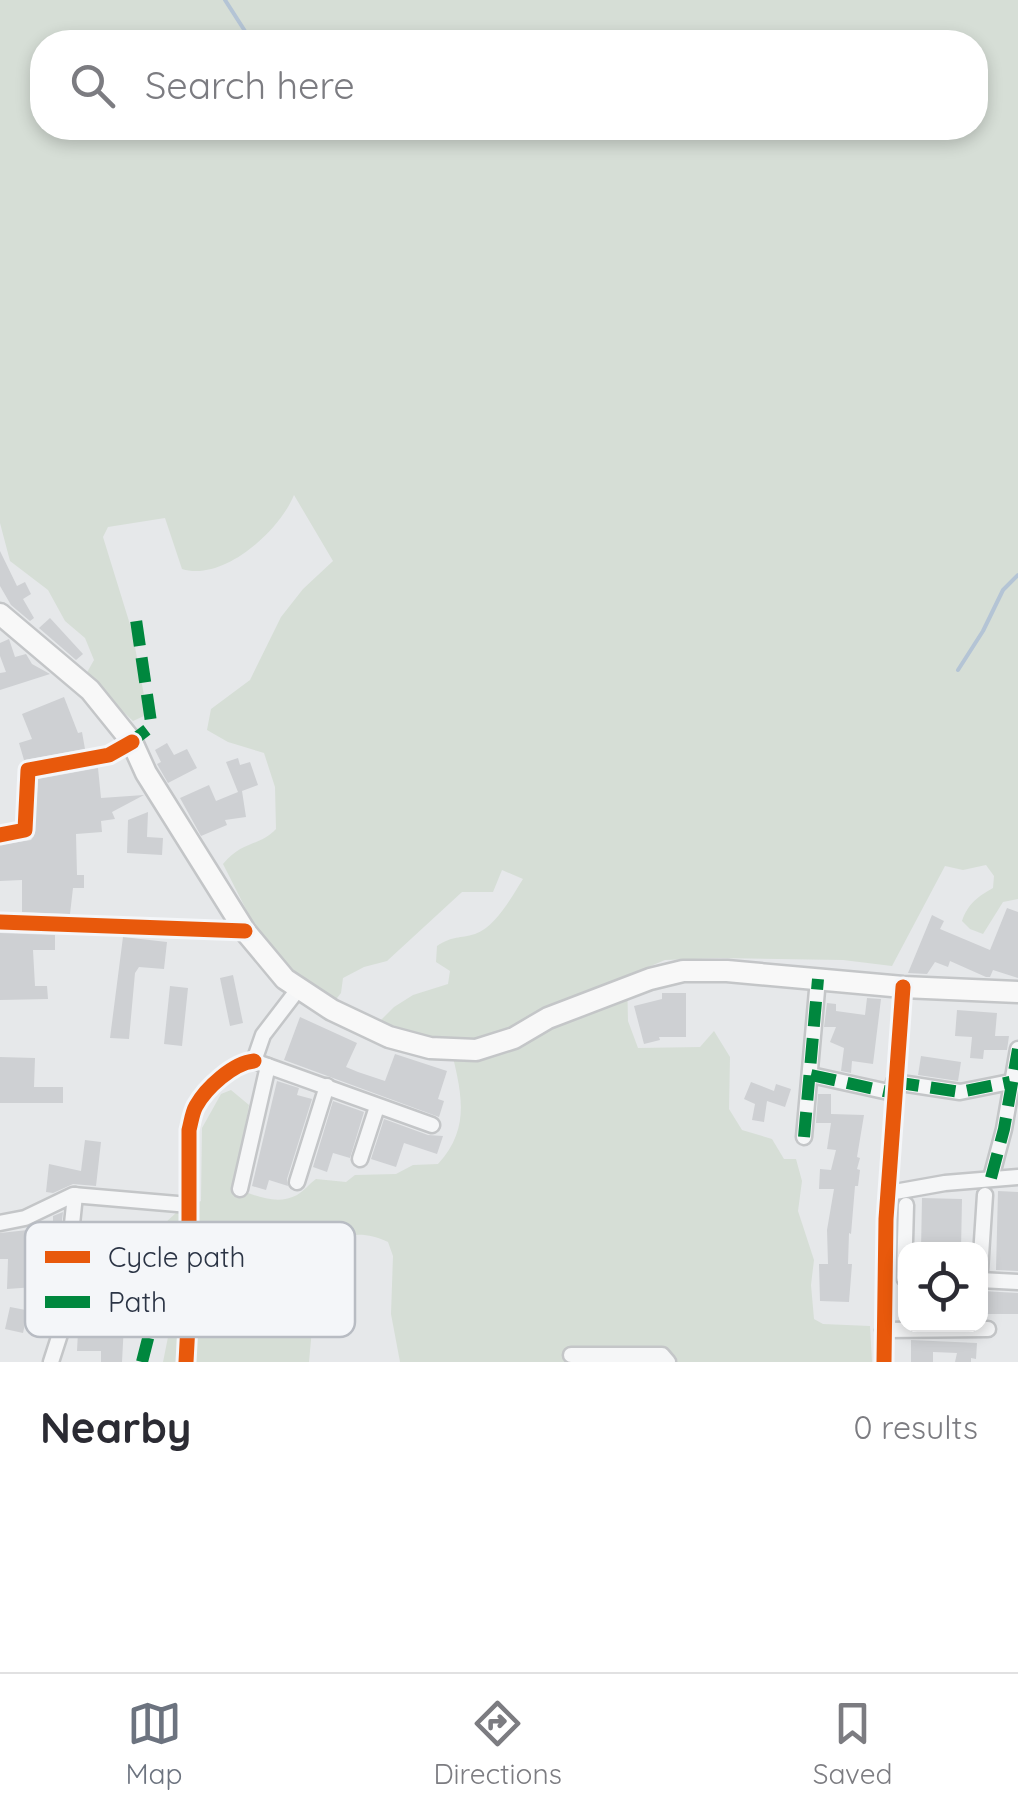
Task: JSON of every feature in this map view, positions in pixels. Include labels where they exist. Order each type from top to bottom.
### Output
[{"type":"main road","points":[[0,614],[90,690],[132,742],[146,773],[244,932],[285,979],[332,1010],[389,1037],[430,1048],[476,1050],[514,1038],[548,1018],[682,970],[728,970],[903,987],[1018,992]]},
{"type":"street","points":[[0,835],[25,830],[28,770],[109,754],[132,742]]},
{"type":"street","points":[[0,922],[244,932]]},
{"type":"street","points":[[804,1137],[818,979]]},
{"type":"street","points":[[884,1362],[884,1278],[903,987]]},
{"type":"street","points":[[240,1189],[261,1064],[262,1034],[299,988]]},
{"type":"street","points":[[991,1178],[1018,1049]]},
{"type":"street","points":[[189,1222],[188,1130],[196,1106],[218,1080],[246,1062],[327,1086],[432,1125]]},
{"type":"street","points":[[811,1076],[894,1088],[960,1092],[1010,1082]]},
{"type":"street","points":[[298,1182],[327,1086]]},
{"type":"street","points":[[360,1159],[377,1107]]},
{"type":"street","points":[[889,1194],[1018,1177]]},
{"type":"street","points":[[0,1223],[25,1218],[75,1195],[189,1205]]},
{"type":"street","points":[[72,1222],[75,1195]]},
{"type":"street","points":[[982,1242],[985,1195]]},
{"type":"street","points":[[905,1242],[906,1204]]},
{"type":"street","points":[[884,1278],[898,1278]]},
{"type":"street","points":[[988,1280],[1018,1282]]},
{"type":"street","points":[[883,1330],[898,1330]]},
{"type":"street","points":[[51,1362],[60,1337]]},
{"type":"street","points":[[186,1362],[188,1337]]},
{"type":"street","points":[[571,1355],[662,1356],[668,1362]]},
{"type":"shaded area","points":[[0,0],[1018,0],[1018,899],[1003,902],[983,934],[970,929],[962,921],[964,915],[974,901],[993,888],[994,876],[986,865],[963,870],[945,866],[892,966],[843,960],[665,960],[627,976],[628,1021],[638,1048],[700,1047],[714,1031],[730,1057],[729,1109],[742,1130],[772,1139],[784,1159],[796,1159],[802,1181],[798,1211],[814,1260],[814,1319],[823,1324],[870,1326],[872,1362],[400,1362],[391,1314],[393,1256],[388,1242],[355,1235],[355,1222],[166,1222],[201,1201],[202,1128],[221,1094],[231,1090],[249,1105],[234,1187],[257,1196],[289,1198],[316,1179],[346,1182],[355,1175],[396,1174],[413,1165],[438,1164],[449,1150],[460,1121],[460,1092],[450,1044],[408,1036],[378,1023],[413,995],[448,984],[450,971],[436,962],[437,946],[490,925],[523,879],[502,870],[493,892],[462,892],[387,961],[343,978],[341,993],[333,1003],[298,981],[258,933],[223,864],[237,851],[276,829],[275,787],[264,753],[228,742],[207,730],[211,709],[250,680],[281,617],[333,561],[294,495],[276,523],[248,550],[232,561],[198,571],[182,569],[165,518],[108,527],[103,537],[132,631],[146,706],[144,716],[133,721],[85,676],[94,660],[85,638],[65,621],[48,590],[10,561],[0,523]]},
{"type":"shaded area","points":[[168,1337],[311,1337],[309,1362],[163,1362]]},
{"type":"building","points":[[0,551],[17,586],[25,582],[31,594],[23,599],[34,618],[30,621],[11,605],[0,586]]},
{"type":"building","points":[[50,618],[83,654],[76,660],[39,628]]},
{"type":"building","points":[[9,639],[15,657],[26,654],[32,664],[50,674],[0,690],[0,673],[6,672],[0,643]]},
{"type":"building","points":[[64,697],[78,733],[82,732],[85,749],[24,760],[19,743],[32,739],[22,714]]},
{"type":"building","points":[[167,743],[174,755],[187,749],[197,768],[168,783],[157,764],[161,762],[155,750]]},
{"type":"building","points":[[238,758],[240,765],[250,762],[258,785],[242,791],[246,817],[225,820],[227,825],[201,836],[180,798],[209,785],[216,801],[238,792],[226,762]]},
{"type":"building","points":[[98,768],[101,798],[144,795],[112,812],[115,819],[101,821],[102,832],[76,834],[77,875],[84,875],[84,888],[73,888],[70,914],[22,912],[22,880],[0,881],[0,845],[31,840],[34,836],[38,779]]},
{"type":"building","points":[[148,812],[147,837],[163,838],[162,855],[127,853],[128,820]]},
{"type":"building","points":[[1007,908],[1018,912],[1018,978],[993,970],[986,977],[950,961],[948,967],[935,962],[927,974],[908,973],[932,915],[944,921],[940,929],[990,950]]},
{"type":"building","points":[[0,933],[55,935],[55,950],[33,950],[35,986],[47,986],[48,999],[0,1000]]},
{"type":"building","points":[[123,937],[167,942],[164,969],[139,967],[135,973],[129,1039],[110,1038]]},
{"type":"building","points":[[233,975],[243,1023],[230,1026],[220,978]]},
{"type":"building","points":[[170,986],[188,988],[182,1046],[164,1044]]},
{"type":"building","points":[[662,993],[686,993],[686,1037],[659,1037],[660,1040],[644,1044],[634,1006],[662,999]]},
{"type":"building","points":[[867,998],[881,999],[873,1064],[852,1061],[851,1073],[841,1071],[844,1048],[830,1042],[836,1027],[824,1027],[827,1003],[836,1004],[836,1011],[865,1015]]},
{"type":"building","points":[[957,1010],[997,1013],[995,1036],[1009,1036],[1007,1050],[984,1050],[983,1059],[970,1058],[972,1037],[955,1036]]},
{"type":"building","points":[[300,1017],[357,1043],[346,1067],[358,1072],[385,1081],[395,1054],[447,1071],[438,1099],[444,1101],[439,1117],[284,1060]]},
{"type":"building","points":[[921,1056],[961,1062],[958,1081],[918,1075]]},
{"type":"building","points":[[0,1057],[35,1058],[34,1087],[63,1087],[63,1103],[0,1103]]},
{"type":"building","points":[[277,1081],[299,1088],[297,1095],[312,1099],[288,1186],[269,1180],[266,1190],[252,1186]]},
{"type":"building","points":[[751,1082],[774,1091],[776,1084],[791,1089],[785,1107],[767,1101],[764,1122],[752,1120],[755,1104],[744,1099]]},
{"type":"building","points":[[818,1094],[831,1094],[831,1114],[864,1115],[857,1157],[858,1186],[849,1233],[849,1302],[820,1301],[819,1264],[828,1264],[827,1230],[834,1189],[819,1189],[820,1169],[831,1170],[836,1150],[827,1149],[831,1123],[816,1123]]},
{"type":"building","points":[[333,1101],[364,1112],[350,1158],[333,1153],[327,1172],[313,1167]]},
{"type":"building","points":[[384,1119],[428,1135],[443,1136],[437,1154],[404,1143],[396,1167],[371,1159]]},
{"type":"building","points":[[85,1140],[101,1142],[96,1186],[73,1184],[46,1192],[49,1164],[81,1171]]},
{"type":"building","points":[[998,1191],[1018,1192],[1018,1271],[996,1270]]},
{"type":"building","points":[[922,1198],[962,1199],[961,1242],[921,1242]]},
{"type":"building","points":[[63,1212],[62,1222],[53,1222],[53,1216]]},
{"type":"building","points":[[25,1230],[25,1288],[7,1289],[8,1259],[0,1259],[0,1233]]},
{"type":"building","points":[[988,1291],[1018,1293],[1018,1314],[988,1314]]},
{"type":"building","points":[[10,1307],[25,1310],[23,1333],[5,1329]]},
{"type":"building","points":[[78,1337],[123,1337],[122,1362],[101,1362],[101,1351],[77,1351]]},
{"type":"building","points":[[911,1340],[977,1343],[976,1359],[955,1362],[957,1353],[933,1352],[933,1362],[911,1362]]},
{"type":"waterway","points":[[225,0],[244,30]]},
{"type":"waterway","points":[[958,670],[1003,590],[1018,575]]},
{"type":"marked path","points":[[127,745],[151,722],[135,613]]},
{"type":"marked path","points":[[804,1137],[818,979]]},
{"type":"marked path","points":[[991,1178],[1018,1049]]},
{"type":"marked path","points":[[811,1075],[893,1093]]},
{"type":"marked path","points":[[894,1082],[960,1092],[1010,1082]]},
{"type":"marked path","points":[[142,1362],[148,1337]]},
{"type":"cycle path","points":[[0,835],[25,830],[28,770],[109,755],[132,742]]},
{"type":"cycle path","points":[[0,922],[245,931]]},
{"type":"cycle path","points":[[884,1362],[886,1219],[903,987]]},
{"type":"cycle path","points":[[189,1222],[189,1130],[195,1109],[206,1092],[229,1071],[254,1061]]},
{"type":"cycle path","points":[[186,1362],[187,1337]]}]
